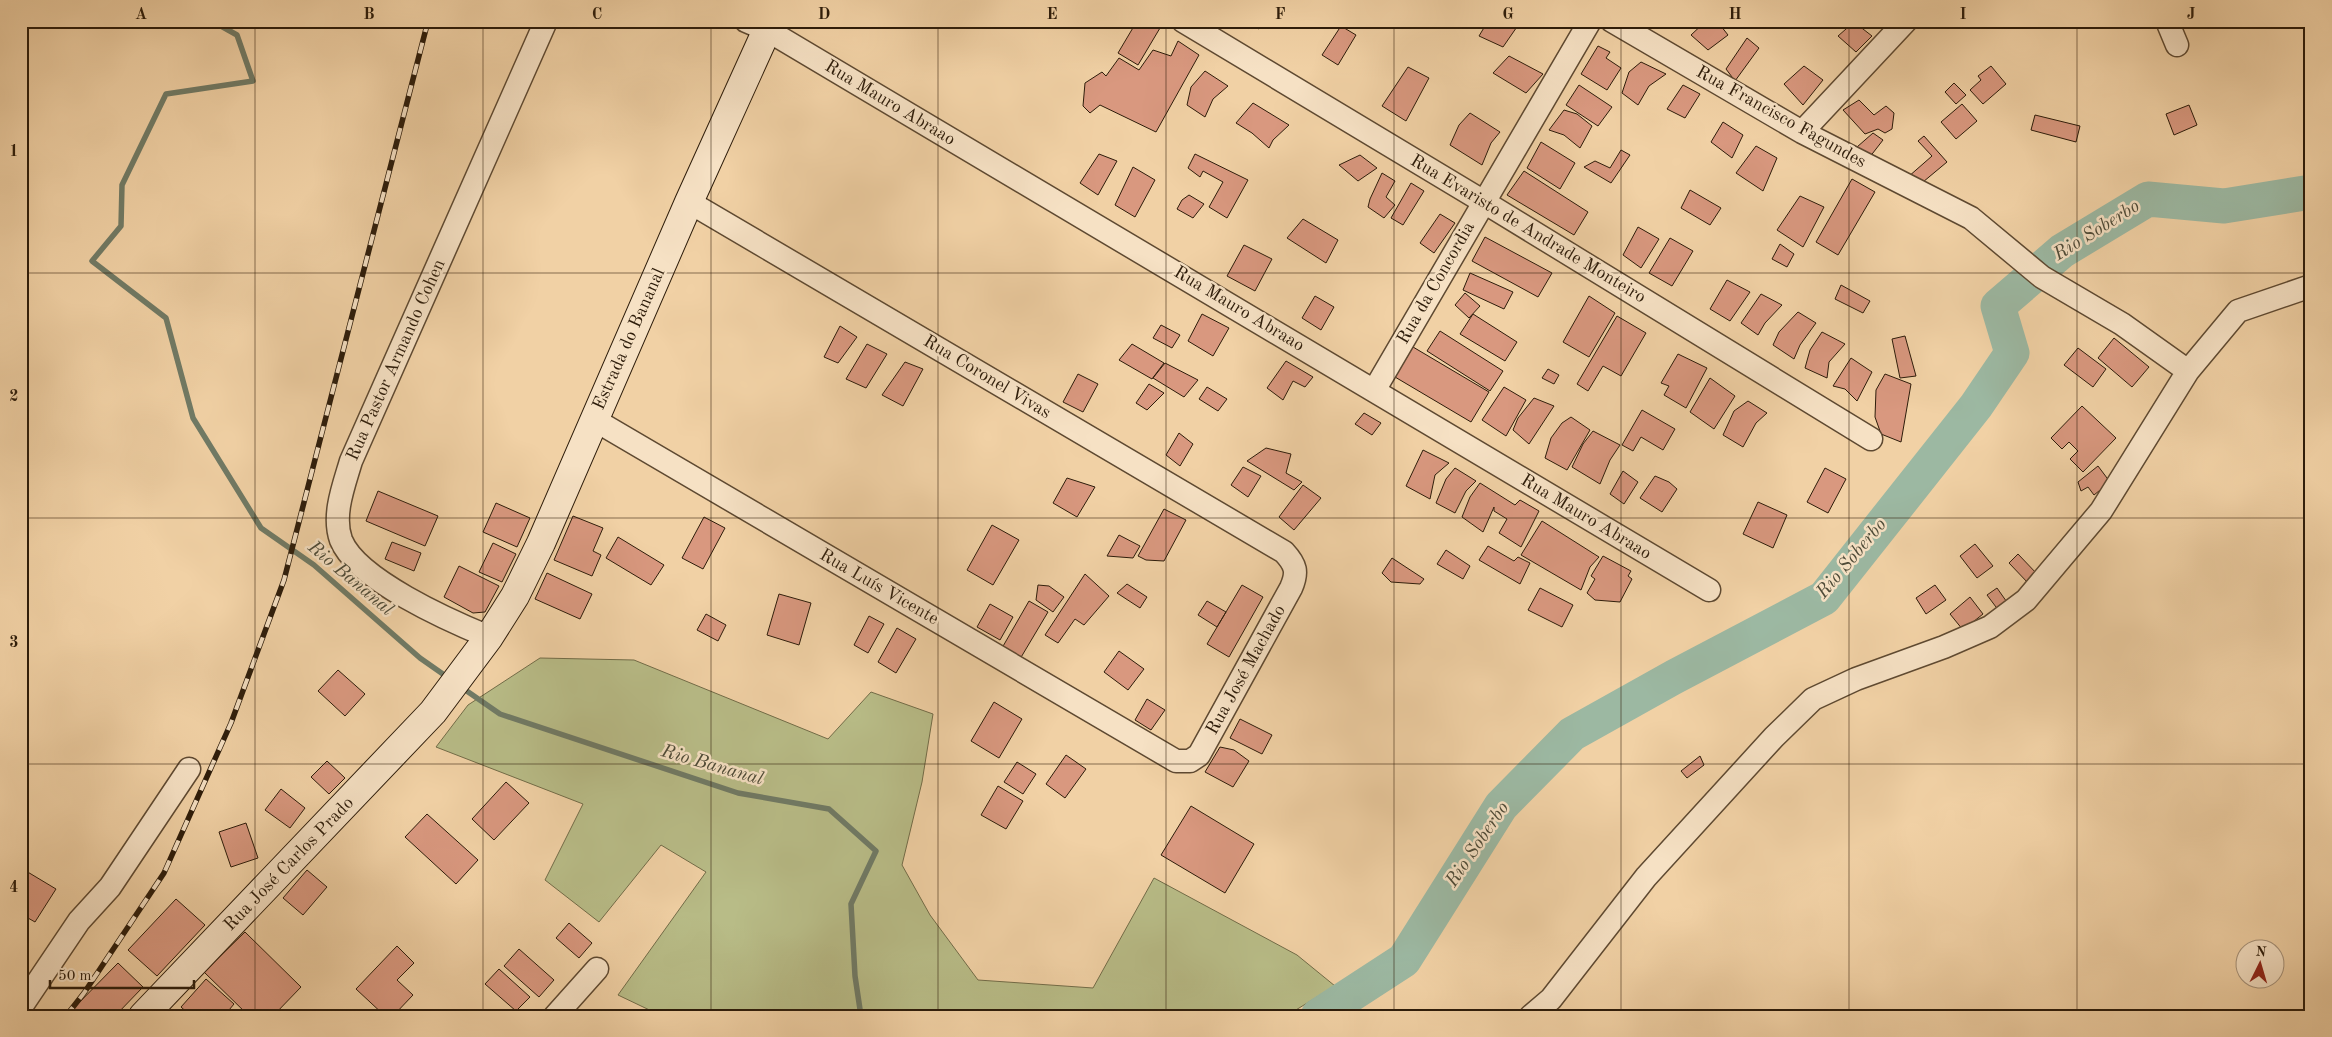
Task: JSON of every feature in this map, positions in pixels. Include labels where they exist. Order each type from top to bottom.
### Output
[{"type":"main road","name":"Estrada do Bananal","points":[[433,712],[484,645],[515,596],[541,543],[689,202],[761,24]]},
{"type":"main road","name":"Rua José Carlos Prado","points":[[143,1016],[433,712]]},
{"type":"street","name":"Rua Pastor Armando Cohen","points":[[484,645],[455,623],[410,599],[355,560],[341,540],[338,519],[340,500],[351,461],[546,21]]},
{"type":"street","name":"Rua Evaristo de Andrade Monteiro","points":[[1183,21],[1484,202],[1871,439]]},
{"type":"street","name":"Rua da Concordia","points":[[1375,390],[1590,21]]},
{"type":"street","name":"Rua Francisco Fagundes","points":[[1612,21],[1802,132],[1952,207],[1987,232],[2042,277],[2122,324],[2188,371]]},
{"type":"street","points":[[1802,132],[1906,21]]},
{"type":"street","points":[[2167,21],[2177,44]]},
{"type":"street","name":"Rua Mauro Abraao","points":[[761,24],[1709,590]]},
{"type":"street","name":"Rua Coronel Vivas","points":[[689,202],[1284,552]]},
{"type":"street","points":[[1531,1016],[1551,999],[1646,877],[1774,737],[1813,699],[1856,679],[1944,647],[1990,627],[2026,600],[2101,511],[2188,371],[2238,311],[2311,286]]},
{"type":"street","name":"Rua Luís Vicente","points":[[594,419],[1164,754]]},
{"type":"street","name":"Rua José Machado","points":[[1164,754],[1176,761],[1190,761],[1199,755],[1261,646],[1297,576],[1294,563],[1284,552]]},
{"type":"street","points":[[21,1007],[79,921],[110,887],[189,769]]},
{"type":"street","points":[[555,1016],[597,969]]},
{"type":"green space","points":[[540,658],[634,660],[828,739],[871,692],[933,714],[922,782],[902,865],[930,915],[978,980],[1093,988],[1154,878],[1297,955],[1335,986],[1286,1016],[662,1016],[618,995],[706,872],[661,845],[599,922],[545,880],[583,804],[436,747],[468,705]]},
{"type":"building","points":[[1137,21],[1149,21],[1160,28],[1138,65],[1118,53]]},
{"type":"building","points":[[1246,21],[1264,21],[1259,29]]},
{"type":"building","points":[[1488,21],[1521,21],[1503,47],[1479,36]]},
{"type":"building","points":[[1706,21],[1717,21],[1728,35],[1708,50],[1691,35]]},
{"type":"building","points":[[1876,21],[1894,21],[1888,30]]},
{"type":"building","points":[[1854,22],[1872,36],[1856,52],[1838,36]]},
{"type":"building","points":[[1341,26],[1356,35],[1338,65],[1322,55]]},
{"type":"building","points":[[1747,38],[1759,48],[1735,81],[1726,69]]},
{"type":"building","points":[[1178,41],[1199,55],[1156,132],[1100,105],[1090,113],[1083,106],[1085,83],[1102,72],[1106,76],[1119,58],[1139,70],[1153,50],[1171,56]]},
{"type":"building","points":[[1598,46],[1610,52],[1606,58],[1621,68],[1607,90],[1581,74]]},
{"type":"building","points":[[1509,56],[1543,74],[1526,93],[1493,73]]},
{"type":"building","points":[[1641,62],[1666,74],[1649,86],[1638,105],[1622,93],[1629,72]]},
{"type":"building","points":[[1804,66],[1823,80],[1803,105],[1784,84]]},
{"type":"building","points":[[1991,66],[2006,84],[1983,104],[1970,90],[1981,80],[1978,76]]},
{"type":"building","points":[[1408,67],[1429,78],[1406,121],[1382,106]]},
{"type":"building","points":[[1205,71],[1228,86],[1213,99],[1205,117],[1187,105],[1191,87]]},
{"type":"building","points":[[1954,83],[1966,95],[1956,104],[1945,92]]},
{"type":"building","points":[[1579,85],[1612,107],[1598,126],[1566,105]]},
{"type":"building","points":[[1683,85],[1700,94],[1685,118],[1667,109]]},
{"type":"building","points":[[1859,100],[1874,115],[1886,106],[1894,113],[1892,129],[1885,133],[1878,129],[1865,134],[1843,110]]},
{"type":"building","points":[[1253,103],[1289,125],[1273,140],[1269,148],[1252,133],[1236,123]]},
{"type":"building","points":[[1962,104],[1977,121],[1956,139],[1941,122]]},
{"type":"building","points":[[2189,105],[2197,125],[2174,135],[2166,114]]},
{"type":"building","points":[[1564,110],[1577,114],[1592,126],[1580,148],[1564,135],[1549,130]]},
{"type":"building","points":[[1470,113],[1500,132],[1491,143],[1482,165],[1450,145],[1459,125]]},
{"type":"building","points":[[2035,115],[2080,126],[2076,142],[2031,130]]},
{"type":"building","points":[[1723,122],[1743,135],[1732,158],[1711,142]]},
{"type":"building","points":[[1873,133],[1883,140],[1869,158],[1857,147]]},
{"type":"building","points":[[1924,136],[1947,162],[1917,187],[1908,177],[1932,156],[1918,141]]},
{"type":"building","points":[[1541,142],[1575,163],[1560,189],[1527,168]]},
{"type":"building","points":[[1756,146],[1777,158],[1763,191],[1736,173]]},
{"type":"building","points":[[1621,150],[1630,155],[1611,183],[1584,167],[1595,161],[1610,168]]},
{"type":"building","points":[[1099,154],[1117,161],[1098,195],[1080,183]]},
{"type":"building","points":[[1195,154],[1248,180],[1227,218],[1209,207],[1223,182],[1203,171],[1200,177],[1188,168]]},
{"type":"building","points":[[1360,155],[1377,168],[1358,181],[1339,165]]},
{"type":"building","points":[[1133,167],[1155,180],[1135,217],[1115,205]]},
{"type":"building","points":[[1524,171],[1588,212],[1574,235],[1507,195]]},
{"type":"building","points":[[1382,173],[1395,181],[1386,197],[1395,205],[1384,218],[1368,207]]},
{"type":"building","points":[[1852,179],[1875,192],[1838,255],[1816,242]]},
{"type":"building","points":[[1411,183],[1424,191],[1403,225],[1391,218]]},
{"type":"building","points":[[1690,190],[1721,208],[1710,225],[1681,208]]},
{"type":"building","points":[[1189,195],[1204,204],[1193,218],[1177,209],[1182,200]]},
{"type":"building","points":[[1800,196],[1824,207],[1803,247],[1777,230]]},
{"type":"building","points":[[1440,214],[1455,223],[1434,253],[1420,243]]},
{"type":"building","points":[[1303,219],[1338,240],[1326,263],[1287,238]]},
{"type":"building","points":[[1638,227],[1659,239],[1641,268],[1623,255]]},
{"type":"building","points":[[1485,237],[1552,273],[1538,297],[1472,261]]},
{"type":"building","points":[[1670,238],[1693,251],[1672,286],[1649,273]]},
{"type":"building","points":[[1780,244],[1794,254],[1787,267],[1772,259]]},
{"type":"building","points":[[1244,245],[1272,259],[1255,291],[1227,276]]},
{"type":"building","points":[[1470,273],[1513,292],[1504,309],[1463,290]]},
{"type":"building","points":[[1727,280],[1750,292],[1730,321],[1710,309]]},
{"type":"building","points":[[1841,285],[1870,301],[1863,313],[1835,299]]},
{"type":"building","points":[[1465,293],[1480,306],[1469,318],[1455,305]]},
{"type":"building","points":[[1761,294],[1782,305],[1765,323],[1758,335],[1741,323]]},
{"type":"building","points":[[1315,296],[1334,307],[1321,330],[1302,318]]},
{"type":"building","points":[[1589,296],[1615,313],[1589,357],[1563,342]]},
{"type":"building","points":[[1798,312],[1816,323],[1800,345],[1794,359],[1773,345],[1779,332]]},
{"type":"building","points":[[1202,314],[1229,328],[1213,356],[1188,341]]},
{"type":"building","points":[[1473,314],[1517,342],[1505,361],[1460,334]]},
{"type":"building","points":[[1617,316],[1646,333],[1621,376],[1603,366],[1588,391],[1577,384]]},
{"type":"building","points":[[1161,325],[1180,335],[1172,348],[1153,338]]},
{"type":"building","points":[[840,326],[857,337],[838,363],[824,357]]},
{"type":"building","points":[[1440,331],[1503,371],[1490,391],[1427,351]]},
{"type":"building","points":[[1822,332],[1845,344],[1829,362],[1827,378],[1805,368],[1810,350]]},
{"type":"building","points":[[1905,336],[1916,376],[1900,378],[1892,339]]},
{"type":"building","points":[[2114,338],[2149,367],[2132,387],[2098,358]]},
{"type":"building","points":[[867,344],[887,354],[866,388],[846,379]]},
{"type":"building","points":[[1132,344],[1164,363],[1152,379],[1119,360]]},
{"type":"building","points":[[1413,347],[1489,392],[1471,422],[1395,377]]},
{"type":"building","points":[[2078,348],[2106,369],[2093,387],[2064,365]]},
{"type":"building","points":[[1678,354],[1707,368],[1686,408],[1664,395],[1669,386],[1661,383]]},
{"type":"building","points":[[1851,358],[1872,372],[1857,401],[1845,389],[1833,386]]},
{"type":"building","points":[[1286,361],[1313,377],[1305,387],[1293,381],[1283,400],[1267,388]]},
{"type":"building","points":[[905,362],[923,369],[903,406],[882,395]]},
{"type":"building","points":[[1165,363],[1198,380],[1184,397],[1153,378]]},
{"type":"building","points":[[1548,369],[1559,375],[1554,384],[1542,378]]},
{"type":"building","points":[[1078,374],[1098,384],[1083,412],[1063,402]]},
{"type":"building","points":[[1885,374],[1911,384],[1901,442],[1881,434],[1875,417],[1876,390]]},
{"type":"building","points":[[1710,378],[1735,396],[1714,429],[1690,412]]},
{"type":"building","points":[[1149,384],[1164,393],[1147,410],[1136,403]]},
{"type":"building","points":[[1207,387],[1227,399],[1218,411],[1199,399]]},
{"type":"building","points":[[1504,387],[1526,400],[1506,436],[1482,420]]},
{"type":"building","points":[[1534,398],[1554,406],[1529,444],[1513,430],[1518,418]]},
{"type":"building","points":[[1748,401],[1767,413],[1756,423],[1743,447],[1723,435],[1734,411]]},
{"type":"building","points":[[2082,406],[2116,438],[2083,472],[2070,459],[2078,451],[2069,442],[2062,449],[2051,438]]},
{"type":"building","points":[[1642,410],[1675,429],[1663,450],[1641,437],[1633,451],[1622,445]]},
{"type":"building","points":[[1364,413],[1381,423],[1372,435],[1355,424]]},
{"type":"building","points":[[1571,417],[1590,430],[1567,470],[1545,458],[1551,438],[1562,423]]},
{"type":"building","points":[[1593,431],[1620,445],[1610,460],[1600,484],[1572,467],[1583,444]]},
{"type":"building","points":[[1179,433],[1193,444],[1180,466],[1166,455]]},
{"type":"building","points":[[1266,448],[1291,454],[1286,473],[1302,482],[1294,490],[1247,461]]},
{"type":"building","points":[[1423,450],[1449,463],[1435,475],[1430,499],[1406,486]]},
{"type":"building","points":[[2098,466],[2110,482],[2094,495],[2088,487],[2081,491],[2078,482]]},
{"type":"building","points":[[1243,467],[1261,476],[1248,497],[1231,485]]},
{"type":"building","points":[[1455,468],[1476,481],[1466,491],[1455,513],[1436,503],[1446,479]]},
{"type":"building","points":[[1825,468],[1846,479],[1828,513],[1807,502]]},
{"type":"building","points":[[1623,471],[1638,482],[1624,504],[1610,494]]},
{"type":"building","points":[[1655,476],[1669,482],[1677,489],[1662,512],[1640,498]]},
{"type":"building","points":[[1067,478],[1095,487],[1077,517],[1053,503]]},
{"type":"building","points":[[1480,483],[1515,505],[1520,500],[1539,511],[1521,547],[1499,533],[1507,519],[1494,511],[1494,507],[1483,532],[1462,517],[1470,497]]},
{"type":"building","points":[[1303,485],[1321,498],[1294,530],[1279,517]]},
{"type":"building","points":[[378,491],[438,516],[425,546],[366,521]]},
{"type":"building","points":[[1758,502],[1787,515],[1773,548],[1743,534]]},
{"type":"building","points":[[496,503],[530,518],[517,547],[483,532]]},
{"type":"building","points":[[1164,509],[1186,520],[1164,561],[1146,560],[1138,556]]},
{"type":"building","points":[[573,516],[603,528],[593,551],[601,555],[592,576],[554,560]]},
{"type":"building","points":[[704,517],[725,528],[703,569],[682,558]]},
{"type":"building","points":[[1542,521],[1599,557],[1590,567],[1581,590],[1521,555]]},
{"type":"building","points":[[992,525],[1019,540],[993,585],[967,570]]},
{"type":"building","points":[[1119,535],[1140,546],[1133,558],[1107,556]]},
{"type":"building","points":[[618,537],[664,565],[651,585],[606,558]]},
{"type":"building","points":[[392,542],[421,553],[414,571],[385,559]]},
{"type":"building","points":[[493,543],[516,554],[502,582],[479,572]]},
{"type":"building","points":[[1975,544],[1993,566],[1977,578],[1960,556]]},
{"type":"building","points":[[1488,546],[1514,561],[1518,557],[1530,563],[1520,584],[1479,560]]},
{"type":"building","points":[[1446,550],[1470,566],[1463,579],[1437,564]]},
{"type":"building","points":[[2018,554],[2038,575],[2029,584],[2009,563]]},
{"type":"building","points":[[1603,556],[1631,571],[1628,576],[1632,579],[1620,602],[1595,600],[1587,593],[1595,579],[1591,576]]},
{"type":"building","points":[[1392,558],[1424,579],[1420,584],[1391,582],[1382,573]]},
{"type":"building","points":[[459,566],[499,586],[485,612],[473,613],[444,597]]},
{"type":"building","points":[[547,573],[592,594],[580,619],[535,599]]},
{"type":"building","points":[[1085,574],[1109,596],[1084,625],[1075,619],[1058,643],[1045,635]]},
{"type":"building","points":[[1127,584],[1147,597],[1140,608],[1117,593]]},
{"type":"building","points":[[1038,585],[1049,586],[1064,597],[1053,612],[1036,600]]},
{"type":"building","points":[[1242,585],[1263,597],[1229,657],[1207,644]]},
{"type":"building","points":[[1935,585],[1946,600],[1926,614],[1916,598]]},
{"type":"building","points":[[1540,588],[1573,605],[1562,627],[1528,610]]},
{"type":"building","points":[[1997,588],[2009,605],[1999,611],[1987,595]]},
{"type":"building","points":[[779,594],[811,603],[799,645],[767,635]]},
{"type":"building","points":[[1970,597],[1983,614],[1963,630],[1950,614]]},
{"type":"building","points":[[1029,601],[1048,612],[1020,659],[1002,648]]},
{"type":"building","points":[[1207,601],[1226,612],[1217,627],[1198,615]]},
{"type":"building","points":[[990,604],[1013,617],[1000,640],[977,627]]},
{"type":"building","points":[[706,614],[726,625],[718,641],[697,630]]},
{"type":"building","points":[[869,616],[884,624],[868,653],[854,645]]},
{"type":"building","points":[[897,628],[916,639],[896,673],[878,662]]},
{"type":"building","points":[[1119,651],[1144,669],[1128,690],[1104,672]]},
{"type":"building","points":[[338,670],[365,694],[345,716],[318,691]]},
{"type":"building","points":[[1147,699],[1165,710],[1151,730],[1135,720]]},
{"type":"building","points":[[994,702],[1022,719],[999,758],[971,741]]},
{"type":"building","points":[[1240,719],[1272,735],[1262,754],[1230,738]]},
{"type":"building","points":[[1220,747],[1234,750],[1249,761],[1233,787],[1205,772]]},
{"type":"building","points":[[1066,755],[1086,769],[1065,798],[1046,784]]},
{"type":"building","points":[[1700,756],[1704,765],[1687,778],[1681,771]]},
{"type":"building","points":[[327,761],[345,778],[329,794],[311,777]]},
{"type":"building","points":[[1017,762],[1036,774],[1023,794],[1004,782]]},
{"type":"building","points":[[506,782],[529,803],[494,840],[472,819]]},
{"type":"building","points":[[998,786],[1023,801],[1006,829],[981,815]]},
{"type":"building","points":[[281,789],[305,808],[290,828],[265,810]]},
{"type":"building","points":[[1191,806],[1254,844],[1225,893],[1161,855]]},
{"type":"building","points":[[427,814],[478,860],[456,884],[405,837]]},
{"type":"building","points":[[246,823],[258,858],[231,867],[219,832]]},
{"type":"building","points":[[21,868],[56,889],[35,922],[21,914]]},
{"type":"building","points":[[307,870],[327,887],[303,915],[283,898]]},
{"type":"building","points":[[176,899],[205,925],[157,976],[128,950]]},
{"type":"building","points":[[569,923],[592,943],[579,958],[556,938]]},
{"type":"building","points":[[245,932],[301,987],[273,1016],[249,1016],[204,972]]},
{"type":"building","points":[[397,946],[414,963],[397,980],[413,995],[393,1016],[385,1016],[356,989]]},
{"type":"building","points":[[519,949],[554,980],[539,997],[504,966]]},
{"type":"building","points":[[118,963],[143,987],[115,1016],[66,1016]]},
{"type":"building","points":[[499,969],[530,997],[516,1011],[485,984]]},
{"type":"building","points":[[206,979],[234,1004],[224,1016],[191,1016],[181,1007]]},
{"type":"waterway","name":"Rio Bananal","points":[[212,21],[237,35],[253,81],[166,94],[122,185],[121,226],[92,261],[166,318],[193,418],[261,528],[314,565],[420,658],[450,679]]},
{"type":"waterway","name":"Rio Soberbo","points":[[1318,1016],[1404,960],[1501,806],[1572,734],[1674,677],[1824,598],[1976,406],[2012,353],[1998,306],[2062,251],[2148,199],[2224,206],[2311,192]]},
{"type":"waterway","name":"Rio Bananal","points":[[461,687],[500,714],[738,793],[829,809],[876,851],[851,904],[855,976],[861,1016]]},
{"type":"railway","points":[[66,1016],[84,993],[164,873],[231,723],[284,580],[428,21]]}]
